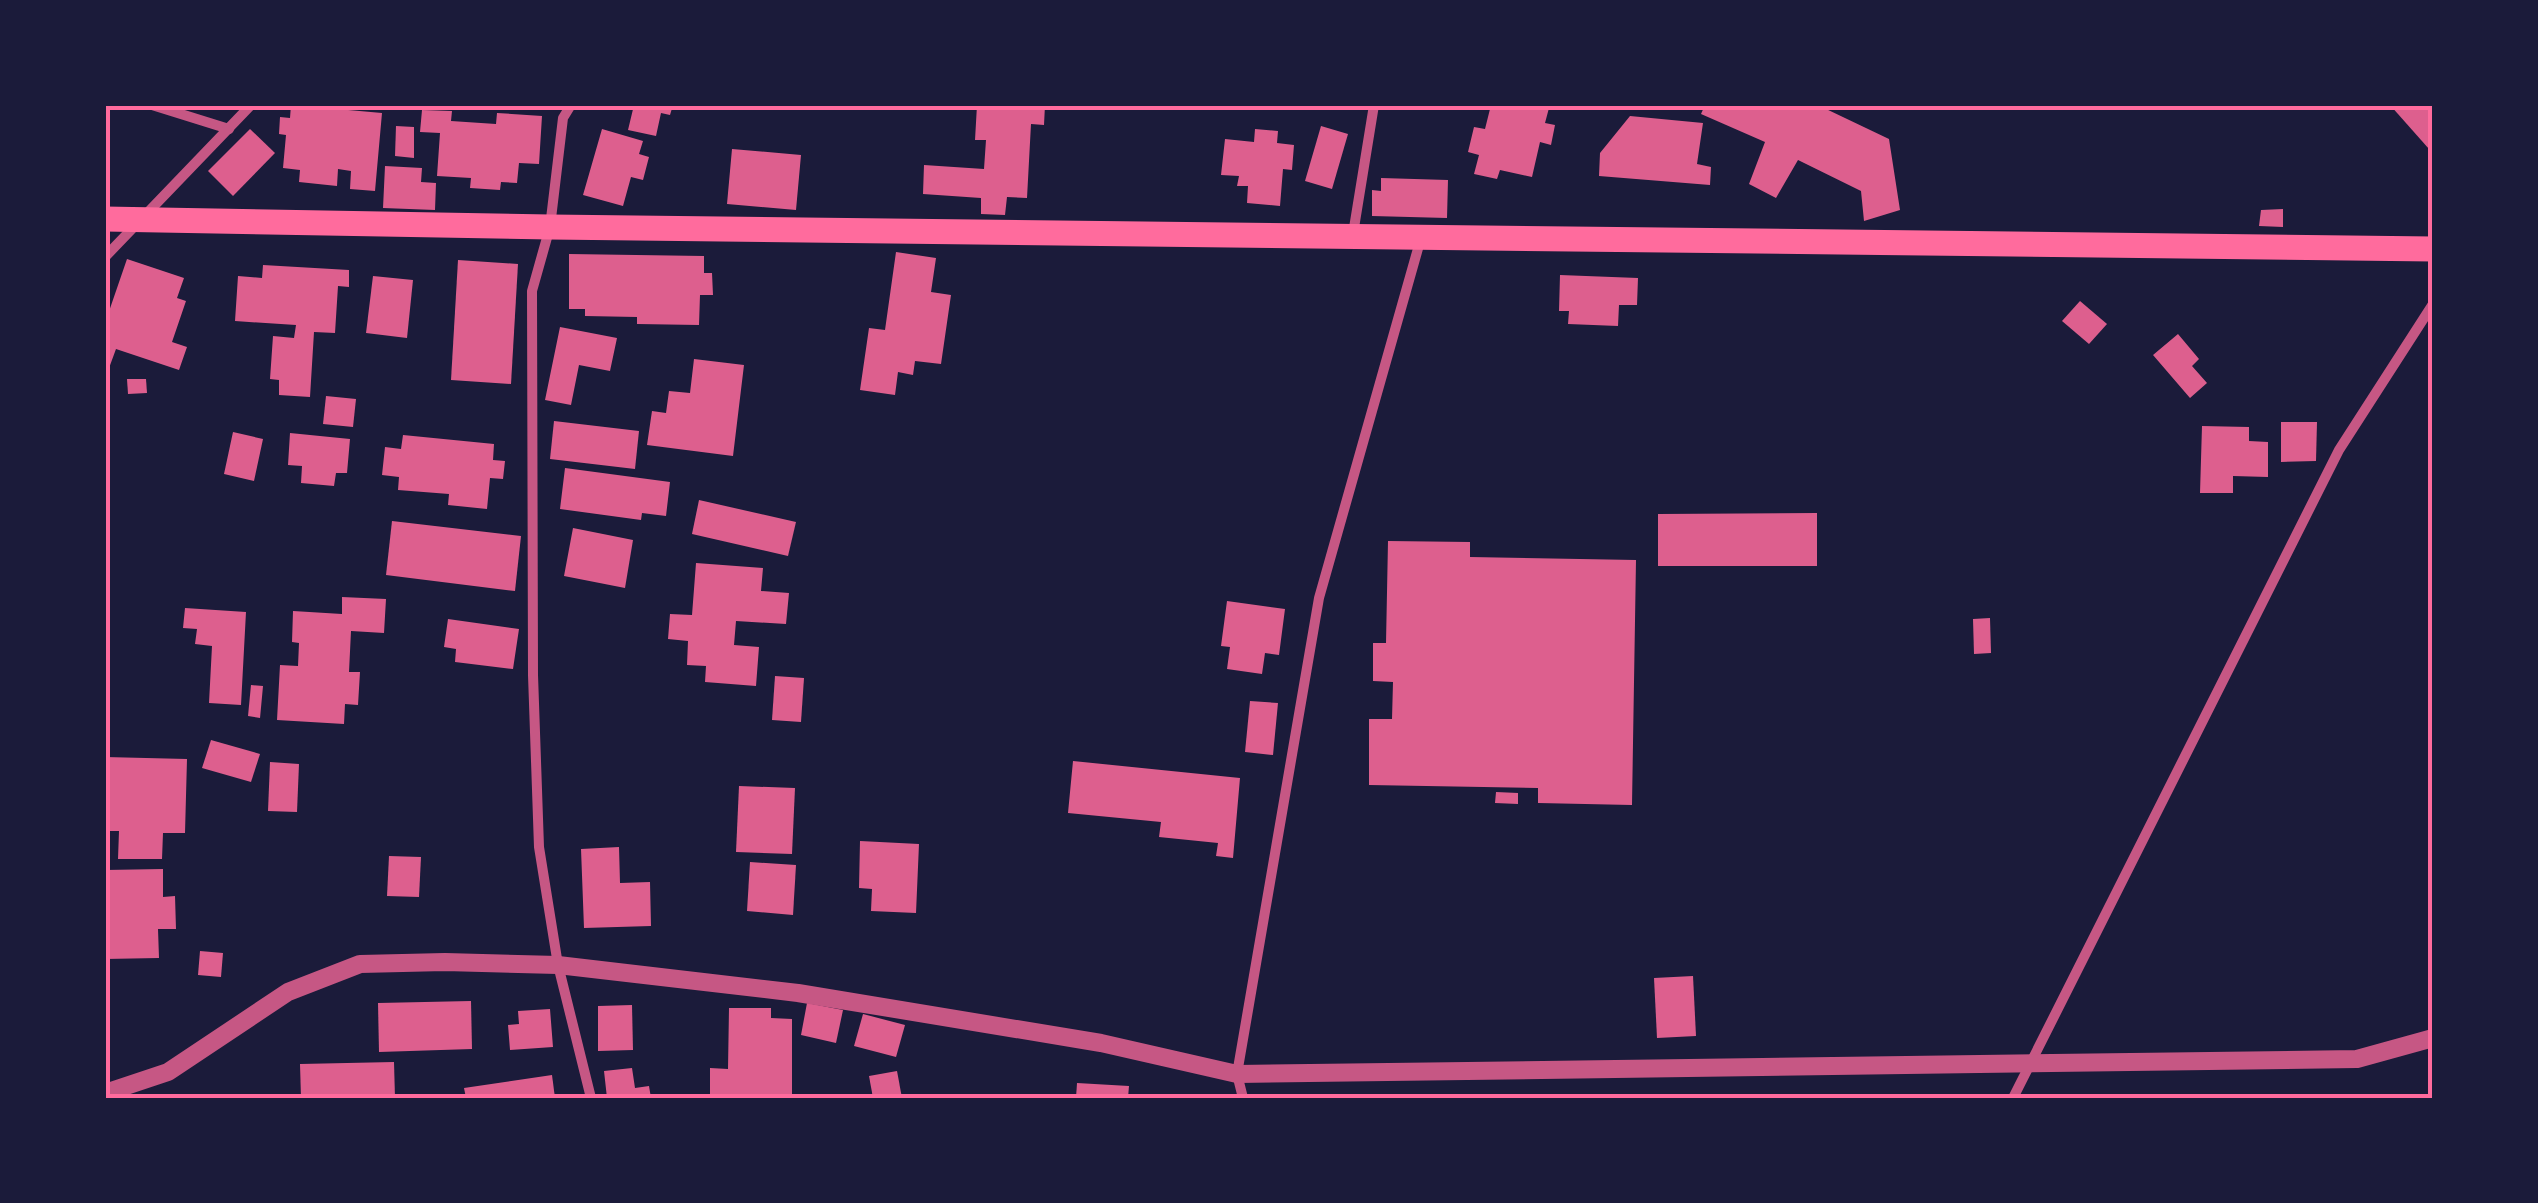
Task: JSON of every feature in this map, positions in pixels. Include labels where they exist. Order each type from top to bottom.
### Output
[{"type":"main road","points":[[105,219],[550,228],[2433,249]]},
{"type":"street","points":[[152,105],[229,129]]},
{"type":"street","points":[[105,257],[251,105]]},
{"type":"street","points":[[571,105],[563,118],[550,228],[532,291],[530,521],[539,847],[558,965],[591,1098]]},
{"type":"street","points":[[1353,235],[1374,105]]},
{"type":"street","points":[[1243,1098],[1238,1074],[1319,598],[1421,237]]},
{"type":"street","points":[[2014,1098],[2339,450],[2433,304]]},
{"type":"street","points":[[105,1093],[168,1072],[288,992],[360,964],[558,965],[817,996],[1102,1043],[1238,1074],[2357,1059],[2433,1038]]},
{"type":"building","points":[[291,105],[338,105],[337,109],[382,113],[375,191],[350,189],[351,171],[338,169],[337,186],[299,182],[300,170],[283,168],[286,135],[279,134],[280,117],[290,118]]},
{"type":"building","points":[[634,105],[673,105],[670,115],[661,113],[656,136],[628,130]]},
{"type":"building","points":[[977,105],[1045,105],[1044,125],[1031,124],[1027,198],[1007,197],[1005,215],[981,214],[981,198],[923,194],[924,165],[984,169],[986,140],[975,140]]},
{"type":"building","points":[[1491,105],[1559,105],[1557,110],[1549,108],[1545,123],[1555,125],[1551,145],[1540,142],[1532,177],[1500,170],[1497,179],[1474,174],[1479,155],[1468,152],[1474,127],[1485,129]]},
{"type":"building","points":[[1705,105],[1826,105],[1824,108],[1889,139],[1900,210],[1864,221],[1861,191],[1798,160],[1776,198],[1749,184],[1765,142],[1701,114]]},
{"type":"building","points":[[2390,105],[2433,105],[2433,145],[2429,149]]},
{"type":"building","points":[[422,110],[452,111],[451,121],[496,124],[497,113],[542,116],[539,164],[519,163],[517,183],[501,182],[500,190],[470,188],[471,178],[437,176],[440,133],[420,132]]},
{"type":"building","points":[[1630,116],[1703,123],[1697,164],[1711,167],[1710,185],[1599,176],[1600,153]]},
{"type":"building","points":[[396,126],[414,127],[414,158],[395,156]]},
{"type":"building","points":[[1321,126],[1348,134],[1332,189],[1305,181]]},
{"type":"building","points":[[250,129],[275,153],[233,196],[208,171]]},
{"type":"building","points":[[602,129],[643,141],[639,154],[649,157],[643,180],[631,177],[623,206],[583,195]]},
{"type":"building","points":[[1255,129],[1278,131],[1277,143],[1294,145],[1292,170],[1283,169],[1280,206],[1247,203],[1248,186],[1237,186],[1239,176],[1221,175],[1225,139],[1254,142]]},
{"type":"building","points":[[732,149],[801,155],[796,210],[727,204]]},
{"type":"building","points":[[385,166],[422,168],[421,182],[436,183],[435,210],[383,208]]},
{"type":"building","points":[[1381,178],[1448,180],[1447,218],[1372,216],[1372,190],[1381,191]]},
{"type":"building","points":[[2283,209],[2283,227],[2259,226],[2261,210]]},
{"type":"building","points":[[896,252],[936,258],[931,292],[951,295],[941,364],[915,361],[913,375],[898,372],[895,395],[860,390],[869,328],[885,330]]},
{"type":"building","points":[[569,254],[704,256],[704,273],[712,273],[713,295],[700,295],[699,325],[637,324],[637,317],[585,316],[585,309],[569,309]]},
{"type":"building","points":[[127,259],[184,278],[177,298],[186,301],[172,342],[187,347],[179,370],[116,349],[105,379],[105,323]]},
{"type":"building","points":[[458,260],[518,264],[511,384],[451,380]]},
{"type":"building","points":[[263,265],[349,270],[349,287],[338,286],[335,333],[314,332],[310,397],[279,395],[279,380],[270,379],[273,336],[294,338],[296,325],[235,321],[238,276],[262,278]]},
{"type":"building","points":[[1560,275],[1638,278],[1637,305],[1619,305],[1618,326],[1568,324],[1569,311],[1559,311]]},
{"type":"building","points":[[373,276],[413,280],[407,338],[366,333]]},
{"type":"building","points":[[2080,301],[2107,324],[2089,344],[2062,321]]},
{"type":"building","points":[[560,327],[617,338],[610,371],[579,365],[571,405],[545,400]]},
{"type":"building","points":[[2178,334],[2199,359],[2192,366],[2207,383],[2190,398],[2153,355]]},
{"type":"building","points":[[694,359],[744,365],[733,456],[647,445],[652,411],[666,413],[669,391],[690,393]]},
{"type":"building","points":[[127,379],[146,379],[147,393],[128,394]]},
{"type":"building","points":[[326,396],[356,399],[353,427],[323,424]]},
{"type":"building","points":[[554,421],[639,431],[635,469],[550,459]]},
{"type":"building","points":[[2281,422],[2317,422],[2316,461],[2281,462]]},
{"type":"building","points":[[2202,426],[2249,427],[2249,441],[2268,442],[2268,477],[2233,476],[2233,493],[2200,493]]},
{"type":"building","points":[[233,432],[263,439],[254,481],[224,474]]},
{"type":"building","points":[[290,433],[350,439],[347,473],[336,473],[334,486],[301,483],[302,466],[288,465]]},
{"type":"building","points":[[403,435],[494,444],[493,460],[505,461],[503,479],[490,478],[487,509],[448,505],[449,494],[398,490],[399,477],[382,475],[385,447],[401,449]]},
{"type":"building","points":[[565,468],[670,482],[666,516],[642,513],[641,520],[560,509]]},
{"type":"building","points":[[699,500],[796,522],[788,556],[692,534]]},
{"type":"building","points":[[1817,513],[1817,566],[1658,566],[1658,514]]},
{"type":"building","points":[[392,521],[521,536],[515,591],[386,575]]},
{"type":"building","points":[[573,528],[633,540],[625,588],[564,576]]},
{"type":"building","points":[[1388,541],[1470,542],[1470,557],[1636,560],[1632,805],[1538,803],[1538,788],[1369,785],[1369,719],[1392,719],[1393,682],[1373,681],[1373,643],[1386,643]]},
{"type":"building","points":[[696,563],[763,568],[761,591],[789,593],[786,624],[736,621],[734,645],[759,647],[756,686],[705,682],[706,666],[687,665],[688,641],[668,639],[670,614],[692,615]]},
{"type":"building","points":[[342,597],[386,599],[384,633],[351,631],[349,672],[360,672],[358,705],[345,704],[344,724],[277,720],[280,665],[298,666],[299,643],[292,642],[293,611],[342,614]]},
{"type":"building","points":[[1227,601],[1285,609],[1279,655],[1265,653],[1262,674],[1227,669],[1230,647],[1221,646]]},
{"type":"building","points":[[185,608],[246,612],[241,705],[209,703],[212,646],[195,644],[197,629],[183,628]]},
{"type":"building","points":[[1990,618],[1991,653],[1974,654],[1973,619]]},
{"type":"building","points":[[448,619],[519,629],[513,669],[455,662],[456,649],[444,647]]},
{"type":"building","points":[[775,676],[804,678],[801,722],[772,720]]},
{"type":"building","points":[[251,685],[263,686],[260,718],[248,716]]},
{"type":"building","points":[[1250,701],[1278,703],[1273,755],[1245,752]]},
{"type":"building","points":[[211,740],[260,754],[251,782],[202,768]]},
{"type":"building","points":[[105,757],[187,759],[185,833],[163,833],[162,859],[118,859],[119,831],[105,831]]},
{"type":"building","points":[[1073,761],[1240,778],[1233,858],[1216,856],[1218,843],[1159,837],[1161,822],[1068,813]]},
{"type":"building","points":[[270,762],[299,764],[297,812],[268,811]]},
{"type":"building","points":[[739,786],[795,788],[792,854],[736,852]]},
{"type":"building","points":[[1496,792],[1518,793],[1518,804],[1495,803]]},
{"type":"building","points":[[860,841],[919,844],[916,913],[871,911],[872,889],[859,888]]},
{"type":"building","points":[[619,847],[620,883],[650,882],[651,926],[584,928],[581,849]]},
{"type":"building","points":[[389,856],[421,857],[419,897],[387,896]]},
{"type":"building","points":[[750,862],[796,865],[793,915],[747,911]]},
{"type":"building","points":[[163,869],[163,897],[175,896],[176,929],[158,929],[159,958],[105,959],[105,870]]},
{"type":"building","points":[[200,951],[223,953],[221,977],[198,975]]},
{"type":"building","points":[[1693,976],[1696,1036],[1657,1038],[1654,978]]},
{"type":"building","points":[[471,1001],[472,1049],[379,1052],[378,1003]]},
{"type":"building","points":[[807,1003],[843,1010],[836,1043],[801,1035]]},
{"type":"building","points":[[632,1005],[633,1050],[598,1051],[598,1006]]},
{"type":"building","points":[[729,1008],[771,1008],[771,1018],[792,1019],[792,1098],[710,1096],[710,1068],[728,1069]]},
{"type":"building","points":[[550,1009],[553,1047],[510,1050],[508,1025],[519,1024],[518,1011]]},
{"type":"building","points":[[863,1014],[905,1025],[896,1057],[854,1046]]},
{"type":"building","points":[[394,1062],[395,1098],[301,1098],[300,1064]]},
{"type":"building","points":[[632,1068],[635,1088],[649,1086],[651,1098],[607,1098],[604,1071]]},
{"type":"building","points":[[897,1071],[902,1098],[873,1098],[869,1076]]},
{"type":"building","points":[[552,1075],[555,1098],[466,1098],[464,1088]]},
{"type":"building","points":[[1077,1083],[1129,1086],[1128,1098],[1076,1098]]}]
